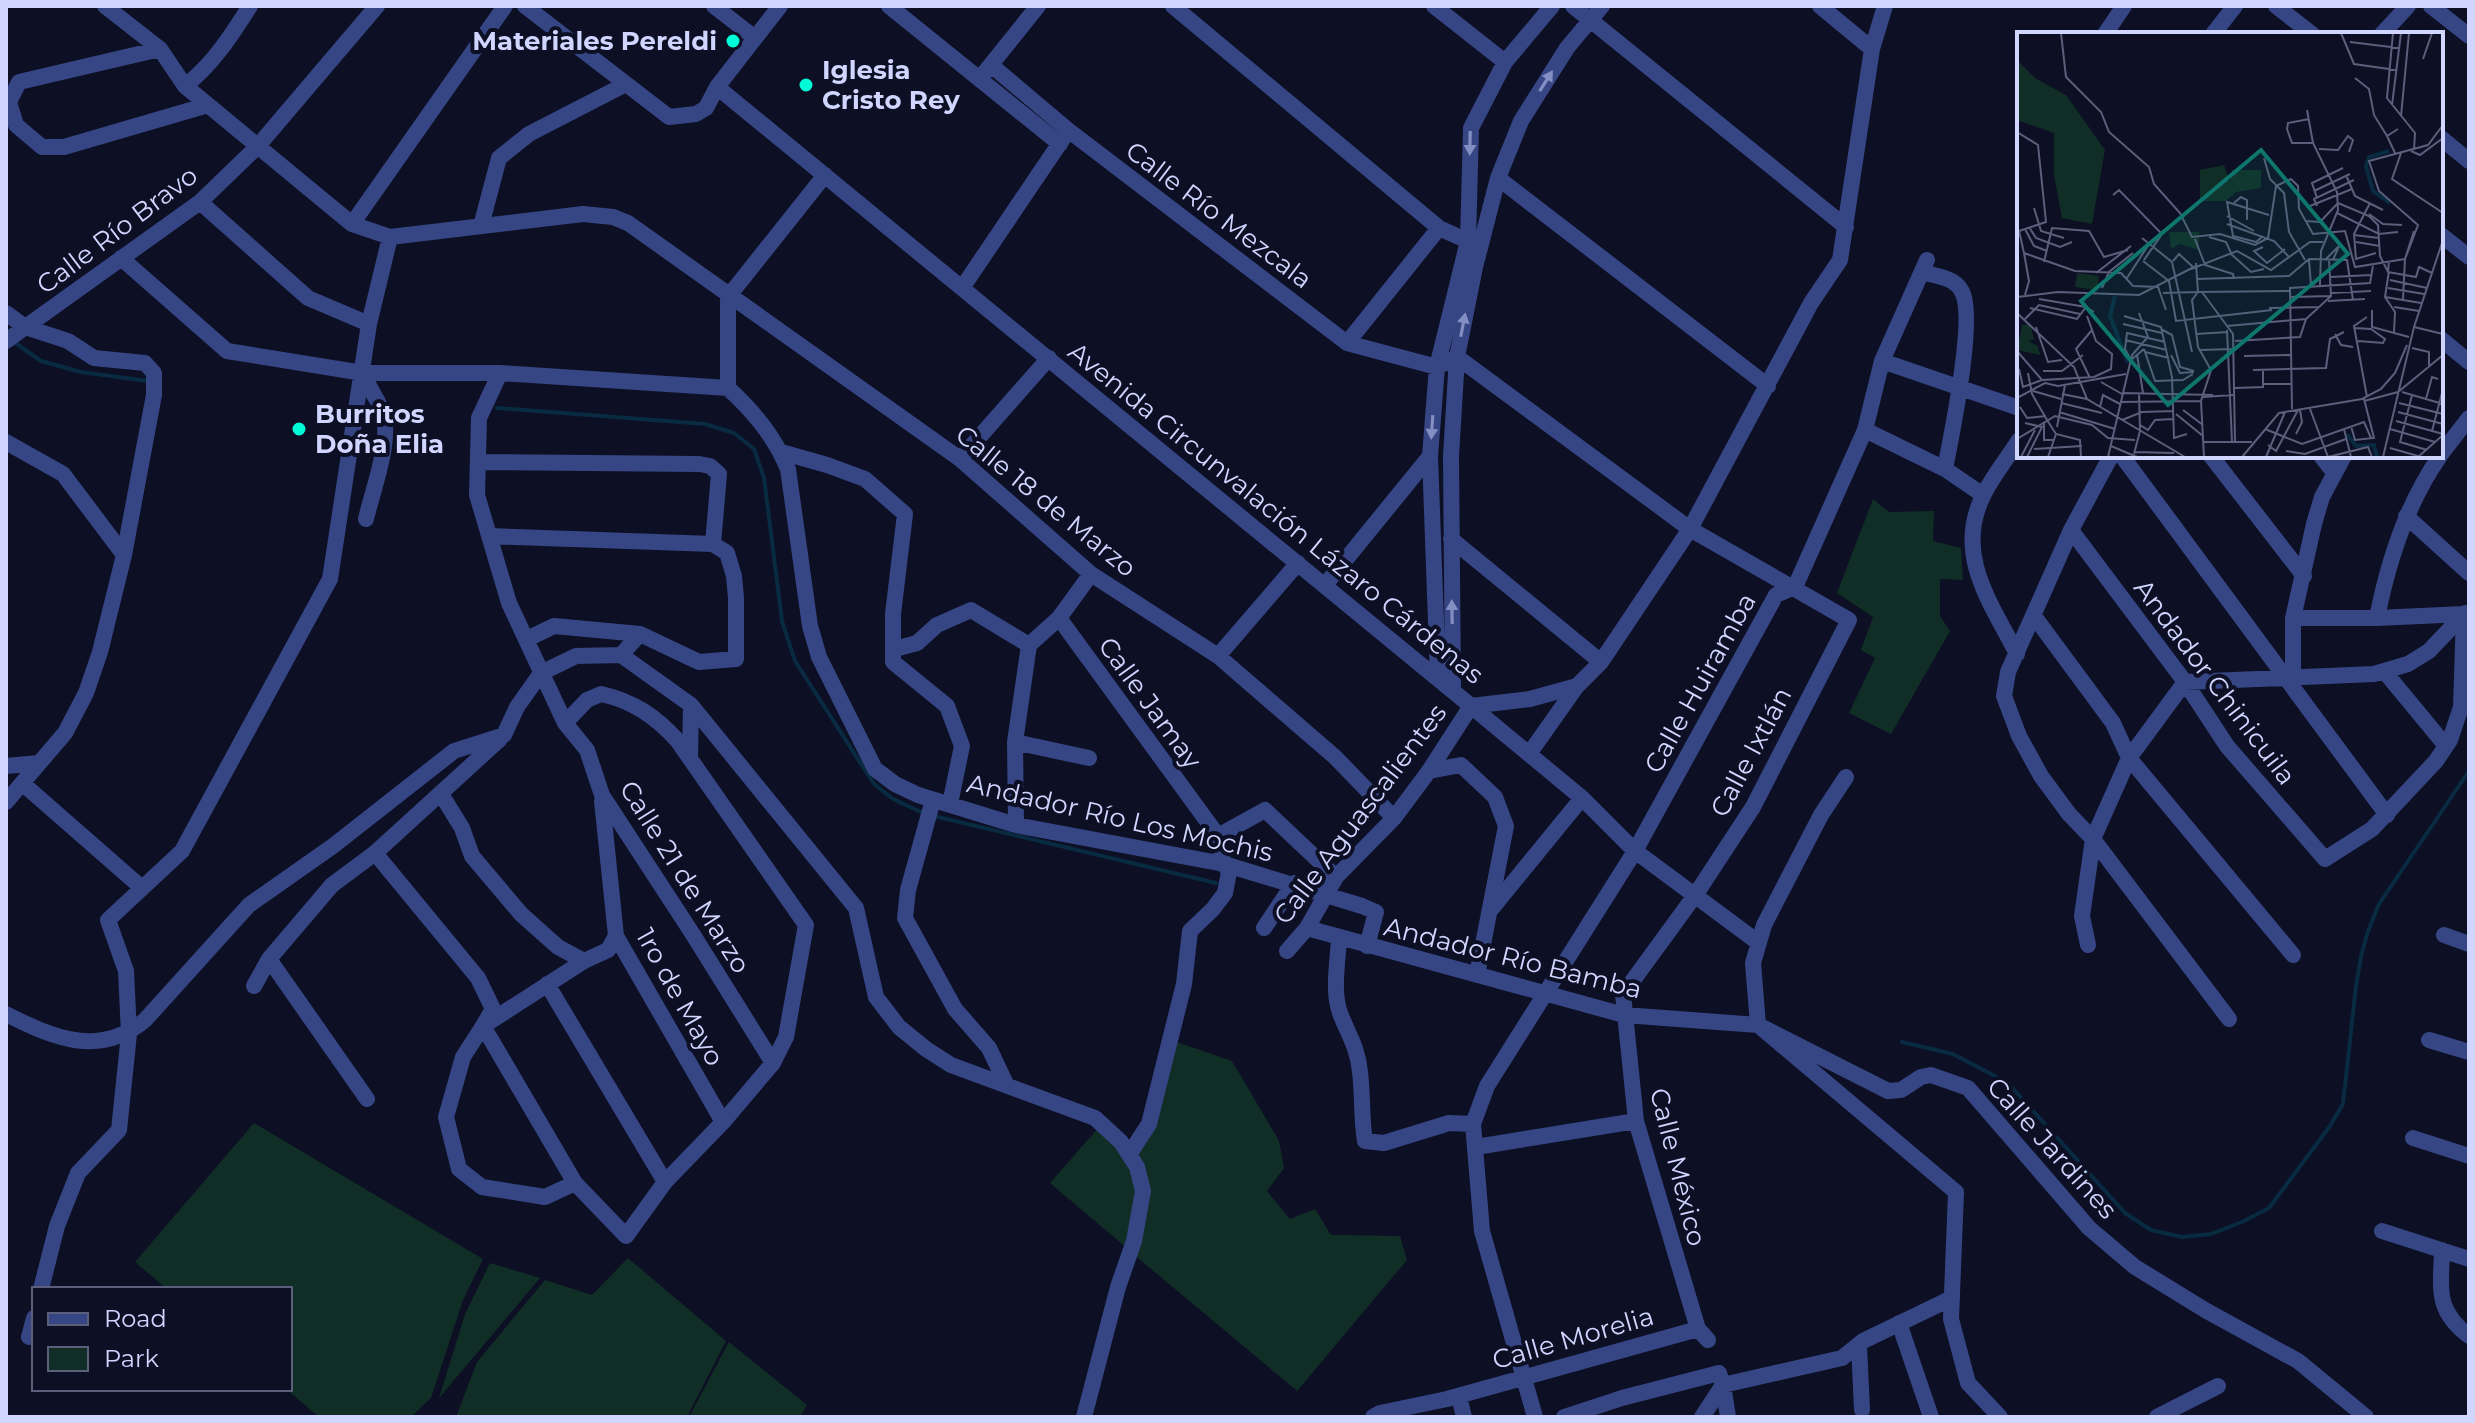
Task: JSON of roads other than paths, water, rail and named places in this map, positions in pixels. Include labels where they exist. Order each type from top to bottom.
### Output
[{"type":"street","points":[[42,1287],[57,1226],[78,1173],[119,1130],[129,1034],[126,971],[108,920],[182,851],[330,579],[369,324],[390,237],[352,224],[257,147],[185,86],[160,49],[105,6]]},
{"type":"street","points":[[185,86],[200,75],[225,45],[250,6]]},
{"type":"street","name":"Calle Río Bravo","points":[[17,333],[200,202],[257,147],[377,6]]},
{"type":"street","points":[[352,224],[505,6]]},
{"type":"street","points":[[525,6],[669,117],[696,114],[706,108],[717,87],[780,6]]},
{"type":"street","points":[[714,6],[755,38]]},
{"type":"street","points":[[889,6],[979,79],[1064,137],[962,288]]},
{"type":"street","points":[[979,79],[1038,6]]},
{"type":"street","points":[[1173,6],[1439,228],[1468,241]]},
{"type":"street","points":[[1438,677],[1430,456],[1437,367],[1468,241],[1471,128],[1505,62],[1552,6]]},
{"type":"street","points":[[1573,6],[1846,227]]},
{"type":"street","points":[[1453,690],[1451,456],[1457,357],[1475,267],[1498,178],[1521,121],[1567,48],[1602,6]]},
{"type":"street","points":[[1820,6],[1872,49]]},
{"type":"street","name":"Avenida Circunvalación Lázaro Cárdenas","points":[[717,87],[1471,706],[1530,699],[1577,686],[1601,662],[1690,529],[1811,303],[1840,260],[1872,49],[1885,6]]},
{"type":"street","points":[[2106,32],[2124,6]]},
{"type":"street","points":[[2215,32],[2235,6]]},
{"type":"street","points":[[2276,6],[2309,32]]},
{"type":"street","points":[[2384,32],[2408,6]]},
{"type":"street","points":[[2431,6],[2469,36]]},
{"type":"street","points":[[1437,7],[1505,62]]},
{"type":"street","points":[[160,49],[19,82],[9,102],[16,125],[42,147],[64,147],[208,105]]},
{"type":"street","name":"Calle Río Mezcala","points":[[991,65],[1064,137],[1347,343],[1437,367]]},
{"type":"street","points":[[481,226],[499,158],[529,134],[626,84]]},
{"type":"street","points":[[2443,141],[2469,161]]},
{"type":"street","points":[[121,258],[227,351],[363,373],[499,375],[728,388],[728,297],[825,175]]},
{"type":"street","points":[[1498,178],[1768,386]]},
{"type":"street","points":[[200,202],[308,298],[369,324]]},
{"type":"street","name":"Calle 18 de Marzo","points":[[390,237],[583,214],[613,217],[628,223],[960,459],[1091,574],[1218,656],[1335,757],[1394,818]]},
{"type":"street","points":[[1347,343],[1439,228]]},
{"type":"street","points":[[2443,237],[2469,257]]},
{"type":"street","name":"Calle Huiramba","points":[[1473,1124],[1487,1086],[1635,851],[1776,595],[1795,587],[1865,430],[1882,361],[1925,266],[1961,288],[1966,303],[1961,387]]},
{"type":"street","points":[[6,313],[17,333],[68,341],[94,358],[145,363],[154,373],[154,395],[124,555],[100,652],[86,693],[65,733],[6,802]]},
{"type":"street","points":[[2443,341],[2469,362]]},
{"type":"street","points":[[1437,367],[1457,357]]},
{"type":"street","points":[[1457,357],[1690,529],[1795,587]]},
{"type":"street","points":[[960,459],[1049,358]]},
{"type":"street","points":[[1882,361],[2017,407]]},
{"type":"street","points":[[363,373],[383,414],[385,439],[366,519]]},
{"type":"street","name":"Calle 21 de Marzo","points":[[499,375],[479,418],[477,495],[509,603],[565,723],[587,750],[602,795],[773,1063]]},
{"type":"street","points":[[1945,469],[1961,387]]},
{"type":"street","name":"Andador Río Los Mochis","points":[[728,388],[748,406],[781,452],[788,469],[810,626],[819,657],[875,769],[895,784],[938,803],[1016,825],[1224,864],[1327,894],[1376,912],[1367,946]]},
{"type":"street","points":[[2443,451],[2469,418]]},
{"type":"street","points":[[1865,430],[1945,469],[1983,495]]},
{"type":"street","points":[[6,442],[63,474],[124,555]]},
{"type":"street","points":[[2017,443],[1983,495],[1971,539],[1978,579],[2017,654]]},
{"type":"street","points":[[781,452],[865,479],[905,514],[893,614],[893,662],[947,706],[962,746],[924,833],[908,890],[905,918],[955,1009],[989,1048],[1007,1086]]},
{"type":"street","points":[[1325,585],[1430,456]]},
{"type":"street","points":[[2110,458],[2071,530],[2008,672],[2004,696],[2019,736],[2041,776],[2069,814],[2093,839],[2229,1019]]},
{"type":"street","points":[[2124,458],[2289,678],[2387,815],[2446,746],[2461,707],[2467,611]]},
{"type":"street","points":[[2213,458],[2304,576]]},
{"type":"street","points":[[2323,458],[2334,473]]},
{"type":"street","points":[[2289,678],[2293,618],[2314,524],[2322,497],[2343,458]]},
{"type":"street","points":[[2377,618],[2406,516],[2438,458]]},
{"type":"street","points":[[479,462],[710,466],[719,474],[713,544]]},
{"type":"street","points":[[2406,516],[2469,573]]},
{"type":"street","name":"Andador Chinicuila","points":[[2071,530],[2185,682],[2227,746],[2325,859],[2372,829],[2387,815]]},
{"type":"street","points":[[489,536],[713,544],[727,553],[734,576],[736,659],[699,662],[640,634],[554,626],[527,639]]},
{"type":"street","points":[[1451,539],[1601,662]]},
{"type":"street","points":[[1218,656],[1298,563]]},
{"type":"street","points":[[1016,825],[1015,742],[1029,645],[1059,618],[1091,574]]},
{"type":"street","name":"Calle Ixtlán","points":[[1696,894],[1753,807],[1849,620],[1795,587]]},
{"type":"street","points":[[895,649],[917,643],[937,625],[971,610],[1029,645]]},
{"type":"street","points":[[2293,618],[2377,618],[2467,611]]},
{"type":"street","points":[[2088,945],[2082,916],[2093,839],[2129,758],[2185,682],[2374,674],[2408,664],[2429,651],[2467,611]]},
{"type":"street","points":[[2034,616],[2113,723],[2129,758],[2293,955]]},
{"type":"street","name":"Calle Jamay","points":[[1059,618],[1218,836],[1224,864],[1229,872],[1225,893],[1190,931],[1184,984],[1149,1124],[1130,1153]]},
{"type":"street","points":[[621,655],[640,634]]},
{"type":"street","points":[[254,986],[269,959],[332,885],[375,853],[504,735],[517,707],[541,673],[576,656],[621,655],[691,705],[856,908],[876,997],[899,1027],[951,1065],[1095,1118],[1130,1153],[1143,1191],[1134,1241],[1118,1287],[1084,1417]]},
{"type":"street","points":[[2384,671],[2446,746]]},
{"type":"street","points":[[1529,754],[1577,686]]},
{"type":"street","points":[[483,1026],[575,1183],[626,1236],[665,1182],[723,1122],[773,1063],[786,1037],[806,925],[690,758],[658,719],[613,696],[601,694],[587,700],[565,723]]},
{"type":"street","points":[[690,758],[691,705]]},
{"type":"street","points":[[1471,706],[1582,798],[1635,851],[1759,943]]},
{"type":"street","name":"Calle Aguascalientes","points":[[1287,951],[1307,928],[1336,877],[1394,818],[1471,706]]},
{"type":"street","points":[[9,1015],[70,1040],[111,1041],[129,1034],[249,905],[333,846],[454,751],[504,735]]},
{"type":"street","points":[[1015,742],[1089,758]]},
{"type":"street","points":[[6,766],[39,763]]},
{"type":"street","points":[[1429,771],[1461,765],[1495,797],[1506,826],[1477,975]]},
{"type":"street","points":[[1846,777],[1821,815],[1764,925],[1753,963],[1758,1025],[1956,1192],[1951,1319],[1968,1383],[2000,1417]]},
{"type":"street","points":[[22,783],[142,888]]},
{"type":"street","points":[[441,794],[462,828],[472,856],[511,902],[558,947],[584,961]]},
{"type":"street","name":"1ro de Mayo","points":[[602,795],[616,936],[723,1122]]},
{"type":"street","points":[[1488,913],[1582,798]]},
{"type":"street","points":[[1218,836],[1265,810],[1336,877]]},
{"type":"street","points":[[375,853],[478,978],[493,1009],[463,1057],[446,1117],[459,1169],[482,1187],[545,1197],[575,1183]]},
{"type":"street","points":[[1264,928],[1294,883]]},
{"type":"street","name":"Calle México","points":[[1696,894],[1623,994],[1636,1121],[1703,1334]]},
{"type":"street","name":"Andador Río Bamba","points":[[1307,928],[1624,1015],[1758,1025]]},
{"type":"street","points":[[2444,935],[2469,944]]},
{"type":"street","points":[[483,1026],[584,961],[608,950],[616,936]]},
{"type":"street","points":[[1339,938],[1337,989],[1340,1012],[1348,1026],[1360,1072],[1365,1141],[1384,1143],[1449,1123],[1473,1124],[1482,1231],[1535,1417]]},
{"type":"street","points":[[269,959],[367,1099]]},
{"type":"street","points":[[547,984],[665,1182]]},
{"type":"street","name":"Calle Jardines","points":[[1758,1025],[1888,1091],[1901,1090],[1921,1077],[1931,1075],[1968,1088],[2089,1228],[2124,1258],[2205,1310],[2298,1361],[2366,1417]]},
{"type":"street","points":[[2429,1040],[2469,1052]]},
{"type":"street","points":[[1476,1147],[1636,1121]]},
{"type":"street","points":[[2413,1138],[2469,1156]]},
{"type":"street","points":[[2382,1231],[2469,1259]]},
{"type":"street","points":[[2442,1250],[2444,1310],[2456,1326],[2469,1336]]},
{"type":"street","points":[[1564,1417],[1622,1398],[1842,1358],[1899,1323],[1952,1298]]},
{"type":"street","points":[[1899,1323],[1931,1417]]},
{"type":"street","points":[[29,1337],[32,1326]]},
{"type":"street","name":"Calle Morelia","points":[[1373,1417],[1453,1398],[1523,1376],[1703,1334]]},
{"type":"street","points":[[1859,1345],[1862,1410]]},
{"type":"street","points":[[1702,1417],[1721,1379]]},
{"type":"street","points":[[1721,1379],[1728,1417]]},
{"type":"street","points":[[2157,1417],[2218,1386]]},
{"type":"street","points":[[1453,1398],[1464,1417]]},
{"type":"street","points":[[1622,1398],[1626,1417]]},
{"type":"waterway","points":[[14,342],[41,361],[81,372],[148,381]]},
{"type":"waterway","points":[[497,408],[705,424],[734,433],[754,449],[764,478],[782,621],[795,661],[874,784],[893,799],[925,814]]},
{"type":"waterway","points":[[1902,1042],[1953,1054],[2008,1083],[2125,1213],[2151,1230],[2182,1237],[2211,1234],[2242,1222],[2269,1208],[2343,1104],[2356,986],[2368,931],[2379,904],[2469,771]]},
{"type":"waterway","points":[[934,816],[1216,883]]},
{"type":"place","name":"Materiales Pereldi","points":[[733,41]]},
{"type":"place","name":"Iglesia Cristo Rey","points":[[806,85]]},
{"type":"place","name":"Burritos Doña Elia","points":[[299,429]]}]
